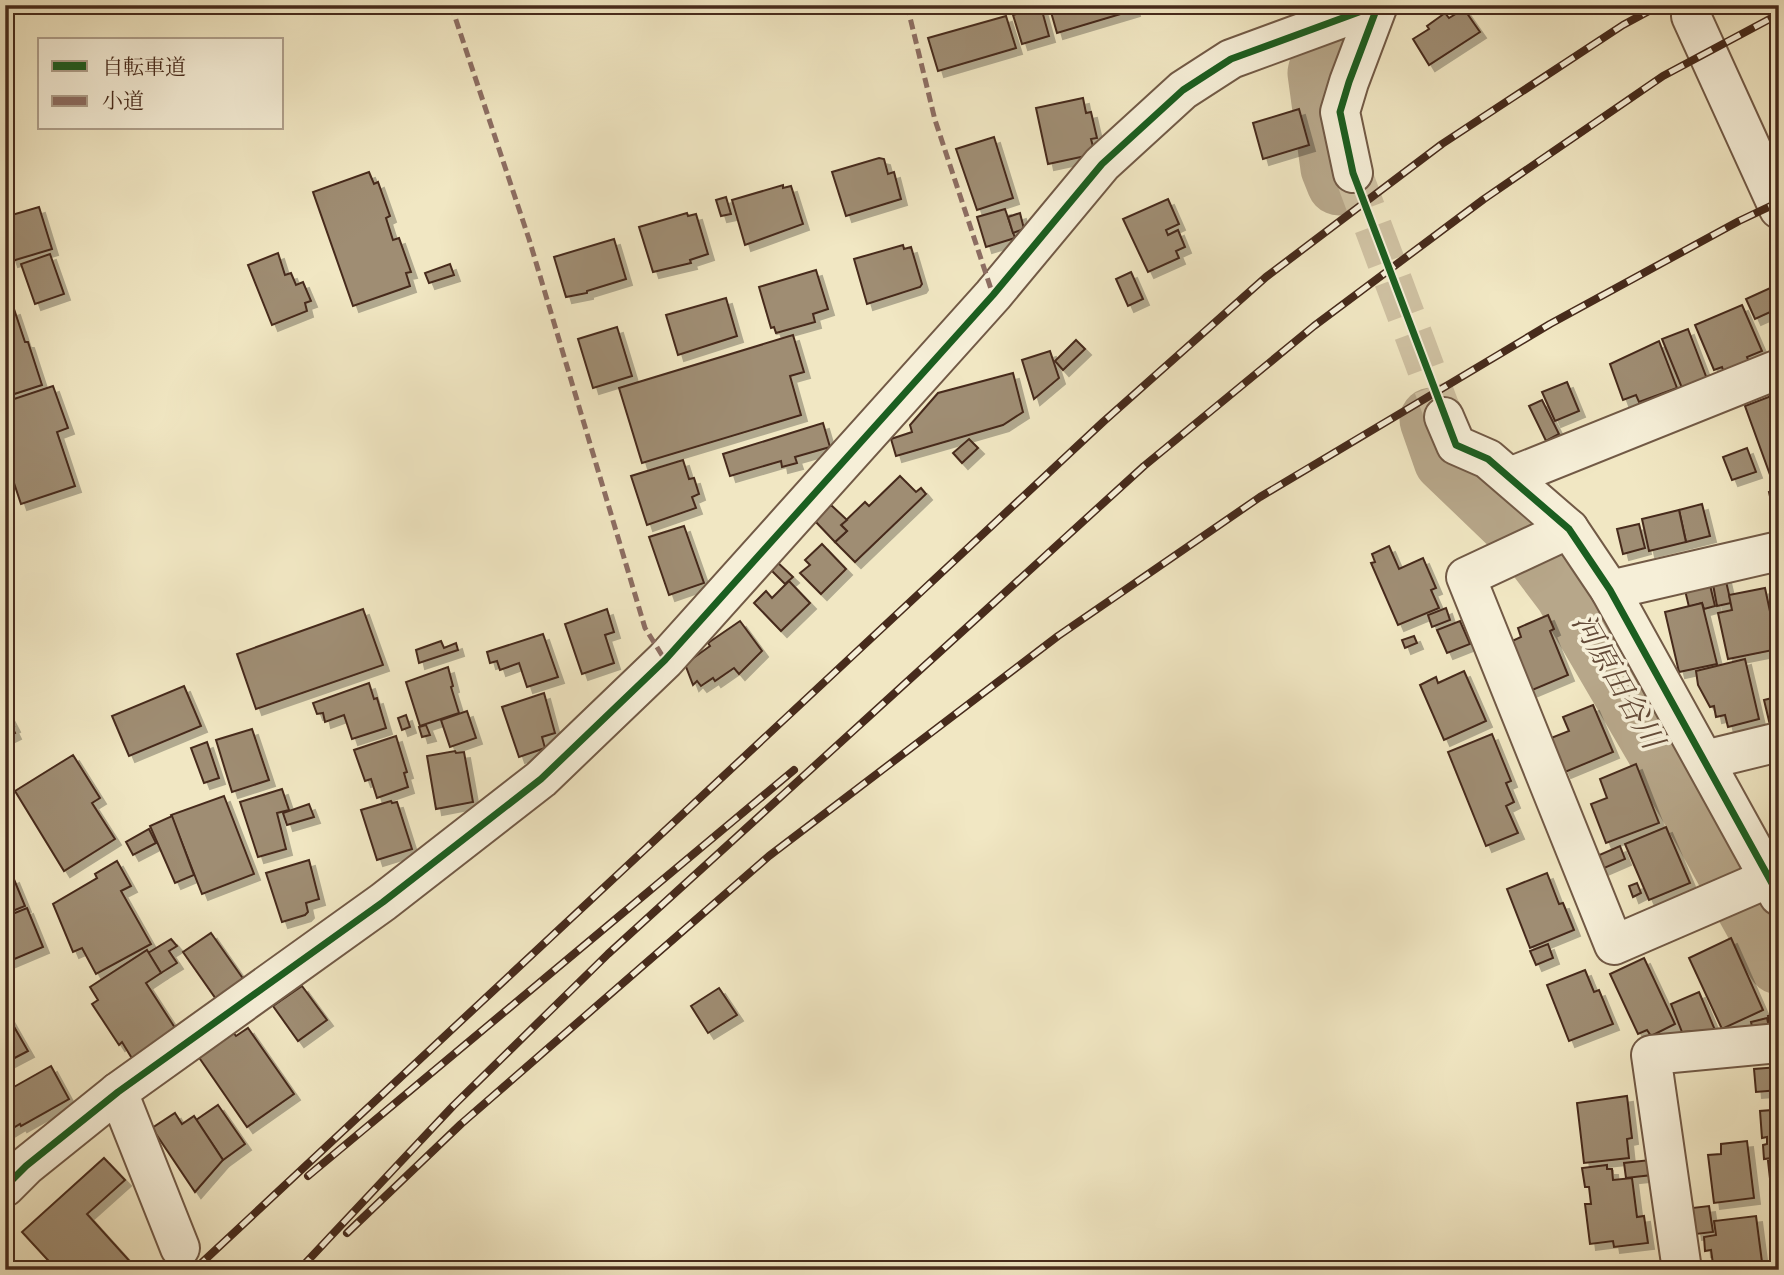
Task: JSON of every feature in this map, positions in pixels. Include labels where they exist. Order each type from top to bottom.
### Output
[{"type":"street","points":[[5,1187],[26,1166],[118,1092],[383,902],[541,779],[665,660],[984,305],[1102,164],[1183,90],[1231,60],[1378,5],[1340,112],[1353,173]]},
{"type":"street","points":[[1691,16],[1779,209]]},
{"type":"street","points":[[1510,477],[1779,369]]},
{"type":"street","points":[[1444,417],[1456,445],[1488,458],[1510,477],[1546,541],[1610,590],[1705,760],[1757,889],[1614,945],[1466,577],[1546,541]]},
{"type":"street","points":[[1610,590],[1779,551]]},
{"type":"street","points":[[1705,760],[1779,742]]},
{"type":"street","points":[[1682,1270],[1651,1055],[1779,1043]]},
{"type":"street","points":[[118,1092],[180,1248]]},
{"type":"building","points":[[1049,5],[1133,5],[1134,10],[1057,33]]},
{"type":"building","points":[[1041,7],[1049,36],[1022,44],[1013,15]]},
{"type":"building","points":[[1464,9],[1480,32],[1429,65],[1413,39],[1429,29],[1427,26],[1445,13],[1449,18]]},
{"type":"building","points":[[1006,16],[1016,48],[938,71],[928,38]]},
{"type":"building","points":[[1083,98],[1086,113],[1091,112],[1097,138],[1091,139],[1095,154],[1048,164],[1036,108]]},
{"type":"building","points":[[1299,109],[1309,145],[1263,159],[1253,123]]},
{"type":"building","points":[[994,137],[1013,198],[977,210],[956,149]]},
{"type":"building","points":[[879,158],[884,159],[888,174],[894,172],[901,199],[846,216],[832,172]]},
{"type":"building","points":[[369,172],[374,184],[378,182],[390,216],[386,218],[393,240],[399,238],[411,272],[406,273],[410,286],[353,306],[313,192]]},
{"type":"building","points":[[783,185],[783,188],[791,186],[803,224],[745,245],[732,200]]},
{"type":"building","points":[[726,197],[731,214],[721,216],[716,200]]},
{"type":"building","points":[[1168,199],[1179,224],[1166,230],[1168,235],[1178,230],[1185,247],[1176,251],[1179,258],[1148,272],[1123,219]]},
{"type":"building","points":[[39,207],[52,249],[12,261],[5,240],[5,217]]},
{"type":"building","points":[[1005,209],[1015,238],[986,247],[977,217]]},
{"type":"building","points":[[687,213],[688,216],[696,214],[708,254],[690,260],[691,263],[653,272],[639,227]]},
{"type":"building","points":[[1020,213],[1024,229],[1013,233],[1008,217]]},
{"type":"building","points":[[614,239],[626,279],[587,293],[566,297],[554,257]]},
{"type":"building","points":[[903,245],[904,249],[911,247],[922,284],[920,287],[867,304],[854,259]]},
{"type":"building","points":[[278,253],[285,275],[291,273],[296,285],[303,282],[311,301],[305,303],[307,311],[272,325],[248,265]]},
{"type":"building","points":[[50,254],[64,294],[35,304],[21,264]]},
{"type":"building","points":[[450,264],[454,275],[429,283],[425,273]]},
{"type":"building","points":[[816,270],[828,309],[813,314],[815,322],[776,333],[774,327],[771,328],[759,287]]},
{"type":"building","points":[[1131,272],[1143,299],[1128,306],[1116,279]]},
{"type":"building","points":[[1779,284],[1779,308],[1755,319],[1746,299]]},
{"type":"building","points":[[726,298],[737,336],[678,355],[666,315]]},
{"type":"building","points":[[1742,305],[1762,351],[1747,357],[1749,362],[1724,373],[1722,367],[1714,370],[1695,325]]},
{"type":"building","points":[[14,309],[42,385],[5,397],[5,312]]},
{"type":"building","points":[[617,327],[632,376],[593,388],[578,339]]},
{"type":"building","points":[[1688,329],[1707,379],[1682,388],[1662,339]]},
{"type":"building","points":[[793,335],[804,372],[790,376],[801,415],[642,463],[619,388]]},
{"type":"building","points":[[1076,340],[1085,349],[1063,370],[1055,361]]},
{"type":"building","points":[[1659,341],[1677,388],[1639,402],[1636,395],[1623,400],[1610,364]]},
{"type":"building","points":[[1050,351],[1059,378],[1034,399],[1022,360]]},
{"type":"building","points":[[1013,373],[1023,412],[1003,425],[896,456],[891,439],[912,432],[910,425],[938,393]]},
{"type":"building","points":[[1567,382],[1579,411],[1555,421],[1542,392]]},
{"type":"building","points":[[53,386],[68,428],[57,432],[75,486],[21,504],[5,456],[5,402]]},
{"type":"building","points":[[1779,393],[1779,481],[1773,483],[1745,406]]},
{"type":"building","points":[[1542,400],[1559,434],[1546,441],[1529,406]]},
{"type":"building","points":[[823,423],[830,447],[795,457],[797,463],[782,467],[781,461],[730,476],[723,454]]},
{"type":"building","points":[[969,439],[978,448],[962,463],[953,453]]},
{"type":"building","points":[[1747,448],[1756,472],[1732,480],[1723,457]]},
{"type":"building","points":[[683,460],[689,479],[694,478],[699,494],[692,497],[696,508],[647,525],[631,476]]},
{"type":"building","points":[[900,476],[916,492],[921,488],[926,494],[855,562],[835,542],[847,531],[841,525],[865,502],[869,506]]},
{"type":"building","points":[[1779,490],[1779,528],[1777,528],[1769,492]]},
{"type":"building","points":[[1702,504],[1710,536],[1686,542],[1679,510]]},
{"type":"building","points":[[831,505],[847,520],[841,525],[847,531],[835,542],[814,520]]},
{"type":"building","points":[[1679,510],[1686,542],[1649,551],[1642,519]]},
{"type":"building","points":[[1639,524],[1645,548],[1623,554],[1617,529]]},
{"type":"building","points":[[684,526],[704,583],[669,595],[649,537]]},
{"type":"building","points":[[822,544],[846,569],[821,594],[800,573],[810,565],[805,560]]},
{"type":"building","points":[[1389,546],[1399,569],[1423,558],[1436,588],[1431,590],[1439,608],[1398,625],[1371,563],[1375,562],[1372,554]]},
{"type":"building","points":[[775,560],[793,577],[785,584],[768,567]]},
{"type":"building","points":[[1725,577],[1731,603],[1717,606],[1712,579]]},
{"type":"building","points":[[789,581],[810,603],[781,631],[754,603],[766,591],[772,598]]},
{"type":"building","points":[[1709,581],[1715,606],[1704,609],[1702,603],[1689,607],[1684,586]]},
{"type":"building","points":[[1765,588],[1778,649],[1728,659],[1718,613],[1732,610],[1729,595]]},
{"type":"building","points":[[1702,603],[1717,664],[1679,672],[1665,612]]},
{"type":"building","points":[[1446,608],[1450,620],[1432,627],[1428,615]]},
{"type":"building","points":[[363,609],[383,665],[256,709],[237,654]]},
{"type":"building","points":[[607,609],[614,632],[605,635],[614,663],[582,674],[565,624]]},
{"type":"building","points":[[1548,615],[1554,629],[1550,631],[1568,675],[1530,691],[1510,642],[1521,637],[1518,628]]},
{"type":"building","points":[[740,621],[762,651],[739,674],[734,668],[715,681],[713,678],[701,686],[697,681],[693,685],[685,664],[710,646],[708,643]]},
{"type":"building","points":[[1460,621],[1470,644],[1447,653],[1437,630]]},
{"type":"building","points":[[543,634],[558,677],[527,687],[519,663],[500,670],[497,661],[490,663],[487,652]]},
{"type":"building","points":[[1414,636],[1417,643],[1405,648],[1402,640]]},
{"type":"building","points":[[441,641],[444,648],[456,643],[458,650],[419,663],[416,650]]},
{"type":"building","points":[[1745,659],[1759,719],[1728,727],[1725,715],[1716,717],[1714,706],[1710,707],[1698,685],[1696,671]]},
{"type":"building","points":[[448,667],[459,713],[420,726],[406,682]]},
{"type":"building","points":[[1464,671],[1486,721],[1444,740],[1420,685],[1436,677],[1438,683]]},
{"type":"building","points":[[369,683],[374,699],[377,698],[386,728],[352,739],[344,715],[325,722],[323,713],[317,714],[313,703]]},
{"type":"building","points":[[184,686],[201,726],[129,756],[112,716]]},
{"type":"building","points":[[544,693],[555,733],[542,737],[545,748],[519,757],[502,707]]},
{"type":"building","points":[[1776,697],[1779,723],[1770,725],[1764,700]]},
{"type":"building","points":[[1593,705],[1613,752],[1565,772],[1551,738],[1569,731],[1563,717]]},
{"type":"building","points":[[5,709],[15,733],[5,738]]},
{"type":"building","points":[[467,711],[476,738],[450,747],[441,720]]},
{"type":"building","points":[[406,715],[410,727],[402,730],[398,718]]},
{"type":"building","points":[[426,725],[430,735],[422,737],[419,727]]},
{"type":"building","points":[[252,729],[269,780],[232,792],[216,740]]},
{"type":"building","points":[[1492,734],[1511,781],[1506,783],[1514,802],[1506,806],[1518,833],[1486,846],[1448,752]]},
{"type":"building","points":[[396,736],[407,772],[404,773],[408,787],[377,798],[371,779],[365,781],[354,750]]},
{"type":"building","points":[[207,742],[219,778],[204,783],[191,748]]},
{"type":"building","points":[[464,752],[473,802],[436,809],[427,756]]},
{"type":"building","points":[[73,755],[100,798],[92,803],[115,839],[64,871],[15,791]]},
{"type":"building","points":[[1636,764],[1659,823],[1606,843],[1591,804],[1607,798],[1600,779]]},
{"type":"building","points":[[282,789],[289,810],[277,813],[286,849],[258,857],[240,802]]},
{"type":"building","points":[[224,796],[254,874],[202,894],[171,815]]},
{"type":"building","points":[[391,801],[397,802],[412,849],[377,860],[361,810]]},
{"type":"building","points":[[309,804],[314,817],[287,825],[283,813]]},
{"type":"building","points":[[172,816],[194,875],[175,883],[150,826]]},
{"type":"building","points":[[1666,827],[1690,883],[1649,900],[1625,844]]},
{"type":"building","points":[[149,829],[156,843],[133,855],[126,842]]},
{"type":"building","points":[[1620,846],[1625,859],[1602,869],[1597,856]]},
{"type":"building","points":[[309,860],[319,899],[306,903],[308,912],[305,915],[282,922],[266,873]]},
{"type":"building","points":[[117,861],[131,886],[121,891],[151,944],[96,974],[82,948],[73,952],[53,904],[97,878],[95,874]]},
{"type":"building","points":[[1547,873],[1559,904],[1563,903],[1574,930],[1530,948],[1507,889]]},
{"type":"building","points":[[13,877],[25,906],[5,914],[5,881]]},
{"type":"building","points":[[1637,883],[1641,893],[1633,897],[1629,886]]},
{"type":"building","points":[[27,908],[43,947],[5,963],[5,917]]},
{"type":"building","points":[[211,933],[244,980],[216,999],[183,952]]},
{"type":"building","points":[[1731,938],[1763,1010],[1722,1029],[1689,958]]},
{"type":"building","points":[[171,939],[177,946],[169,951],[177,963],[161,973],[148,953]]},
{"type":"building","points":[[1548,944],[1553,958],[1536,965],[1530,951]]},
{"type":"building","points":[[147,950],[161,973],[146,983],[177,1031],[133,1060],[122,1042],[119,1045],[92,1004],[98,1000],[90,987]]},
{"type":"building","points":[[1644,958],[1675,1024],[1651,1036],[1647,1030],[1638,1034],[1610,974]]},
{"type":"building","points":[[1585,970],[1594,992],[1599,990],[1613,1024],[1569,1041],[1547,985]]},
{"type":"building","points":[[302,986],[327,1020],[298,1041],[273,1006]]},
{"type":"building","points":[[719,988],[737,1015],[708,1033],[691,1006]]},
{"type":"building","points":[[1699,992],[1715,1030],[1682,1032],[1671,1004]]},
{"type":"building","points":[[5,1011],[28,1051],[5,1063]]},
{"type":"building","points":[[1779,1013],[1779,1024],[1770,1026],[1768,1016]]},
{"type":"building","points":[[1767,1018],[1769,1027],[1753,1031],[1751,1022]]},
{"type":"building","points":[[248,1028],[294,1094],[247,1127],[198,1056],[233,1032],[236,1036]]},
{"type":"building","points":[[51,1066],[69,1099],[5,1133],[5,1092]]},
{"type":"building","points":[[1779,1067],[1779,1090],[1756,1092],[1754,1069]]},
{"type":"building","points":[[1627,1096],[1632,1138],[1627,1139],[1629,1158],[1584,1163],[1577,1103]]},
{"type":"building","points":[[218,1105],[245,1144],[223,1160],[196,1120]]},
{"type":"building","points":[[1772,1105],[1779,1105],[1779,1157],[1764,1159],[1763,1145],[1767,1144],[1767,1137],[1762,1138],[1760,1111],[1772,1110]]},
{"type":"building","points":[[175,1113],[182,1124],[194,1116],[223,1160],[195,1192],[152,1128]]},
{"type":"building","points":[[1747,1141],[1754,1198],[1714,1203],[1708,1155],[1721,1154],[1721,1144]]},
{"type":"building","points":[[104,1158],[125,1180],[87,1214],[134,1266],[130,1270],[57,1270],[22,1232]]},
{"type":"building","points":[[1650,1160],[1652,1175],[1626,1178],[1624,1163]]},
{"type":"building","points":[[1779,1160],[1779,1222],[1775,1223],[1768,1161]]},
{"type":"building","points":[[1607,1165],[1607,1169],[1612,1169],[1613,1180],[1632,1178],[1637,1217],[1644,1216],[1648,1243],[1614,1247],[1613,1241],[1590,1244],[1585,1204],[1591,1204],[1589,1187],[1585,1187],[1582,1168]]},
{"type":"building","points":[[1709,1206],[1713,1232],[1696,1234],[1692,1208]]},
{"type":"building","points":[[1756,1216],[1762,1262],[1724,1267],[1724,1263],[1713,1264],[1711,1250],[1705,1251],[1704,1237],[1716,1235],[1714,1221]]},
{"type":"waterway","name":"河原田谷川","points":[[1337,5],[1320,73],[1333,168],[1339,183]]},
{"type":"waterway","name":"河原田谷川","points":[[1432,420],[1446,460],[1521,532],[1567,593],[1701,822],[1779,962]]},
{"type":"tunnel","points":[[1353,173],[1444,417]]},
{"type":"railway","points":[[194,1270],[1103,422],[1266,277],[1442,144],[1623,25],[1660,5]]},
{"type":"railway","points":[[299,1270],[453,1106],[608,954],[1144,466],[1314,326],[1484,199],[1663,76],[1779,14]]},
{"type":"railway","points":[[347,1233],[461,1124],[769,856],[1058,636],[1260,497],[1550,324],[1779,202]]},
{"type":"railway","points":[[308,1176],[794,770]]},
{"type":"marked path","points":[[451,5],[529,239],[645,628],[665,660]]},
{"type":"marked path","points":[[907,5],[935,120],[993,295]]},
{"type":"cycle path","points":[[1378,5],[1340,112],[1353,173],[1456,445],[1488,459],[1569,529],[1610,590],[1779,896]]},
{"type":"cycle path","points":[[5,1187],[26,1166],[118,1092],[383,902],[541,779],[665,660],[993,295],[1102,164],[1183,90],[1231,59],[1378,5]]}]
